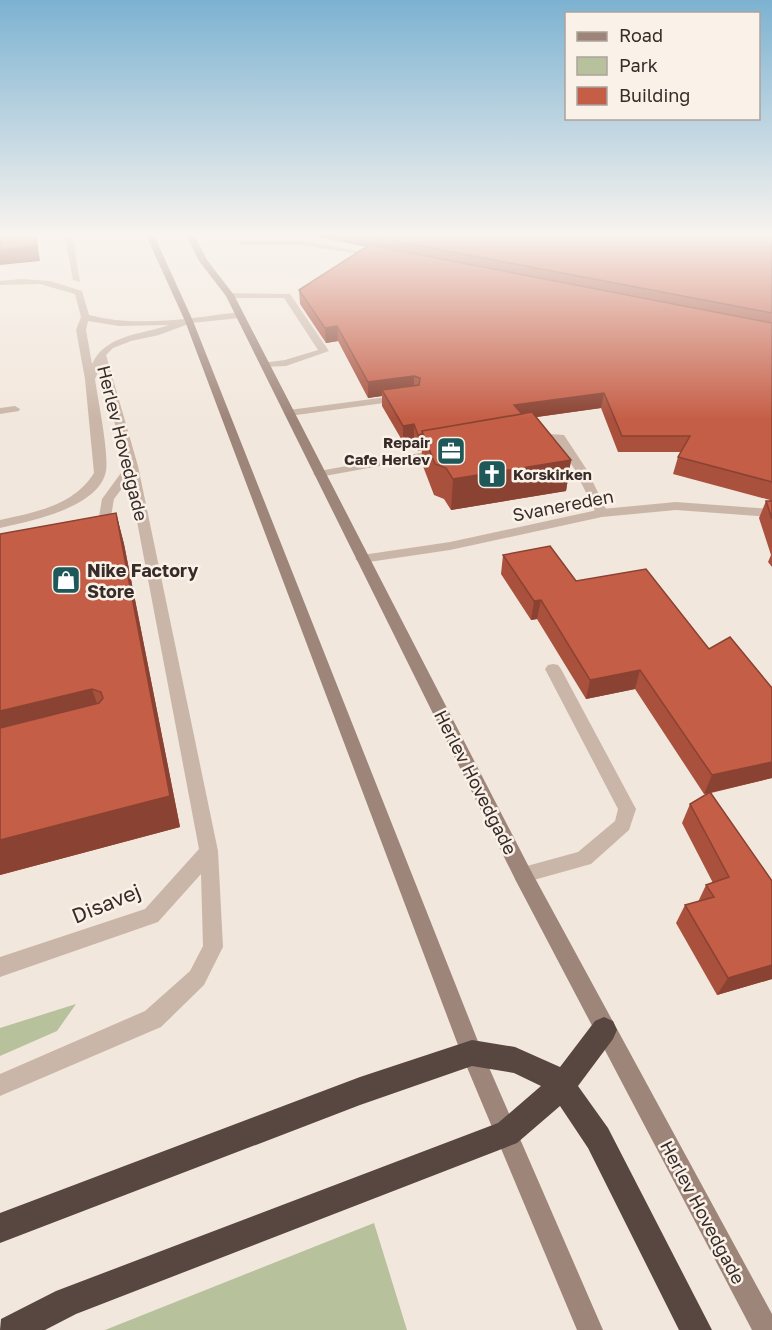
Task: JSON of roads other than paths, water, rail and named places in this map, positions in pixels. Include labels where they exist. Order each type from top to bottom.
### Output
[{"type":"highway","points":[[12,1330],[68,1302],[507,1133],[562,1086],[604,1030]]},
{"type":"highway","points":[[0,1228],[360,1091],[472,1053],[515,1060],[547,1074],[562,1086],[598,1138],[696,1330]]},
{"type":"main road","points":[[177,295],[472,1053],[590,1330]]},
{"type":"main road","name":"Herlev Hovedgade","points":[[230,296],[523,875],[766,1330]]},
{"type":"street","points":[[80,295],[85,317],[81,330],[90,379]]},
{"type":"street","points":[[230,296],[287,296],[324,351],[286,363],[265,365]]},
{"type":"street","points":[[85,317],[98,322],[121,324],[189,321],[240,315]]},
{"type":"street","name":"Herlev Hovedgade","points":[[0,524],[49,513],[73,501],[91,487],[100,473],[90,379],[101,355],[110,346],[128,339],[156,333],[189,321]]},
{"type":"street","name":"Herlev Hovedgade","points":[[0,1085],[153,1019],[197,978],[213,947],[209,851],[132,466],[101,355]]},
{"type":"street","points":[[289,413],[414,397]]},
{"type":"street","points":[[0,411],[15,409]]},
{"type":"street","points":[[520,438],[560,437],[582,470],[602,513]]},
{"type":"street","points":[[320,474],[449,451]]},
{"type":"street","points":[[103,528],[108,499],[132,466]]},
{"type":"street","name":"Svanereden","points":[[362,559],[450,546],[602,513],[676,506],[772,513]]},
{"type":"street","points":[[523,875],[584,858],[623,825],[627,808],[553,669]]},
{"type":"street","name":"Disavej","points":[[0,967],[151,916],[209,851]]},
{"type":"place","name":"Repair Cafe Herlev","points":[[451,451]]},
{"type":"place","name":"Korskirken","points":[[492,474]]},
{"type":"place","name":"Nike Factory Store","points":[[66,580]]}]
